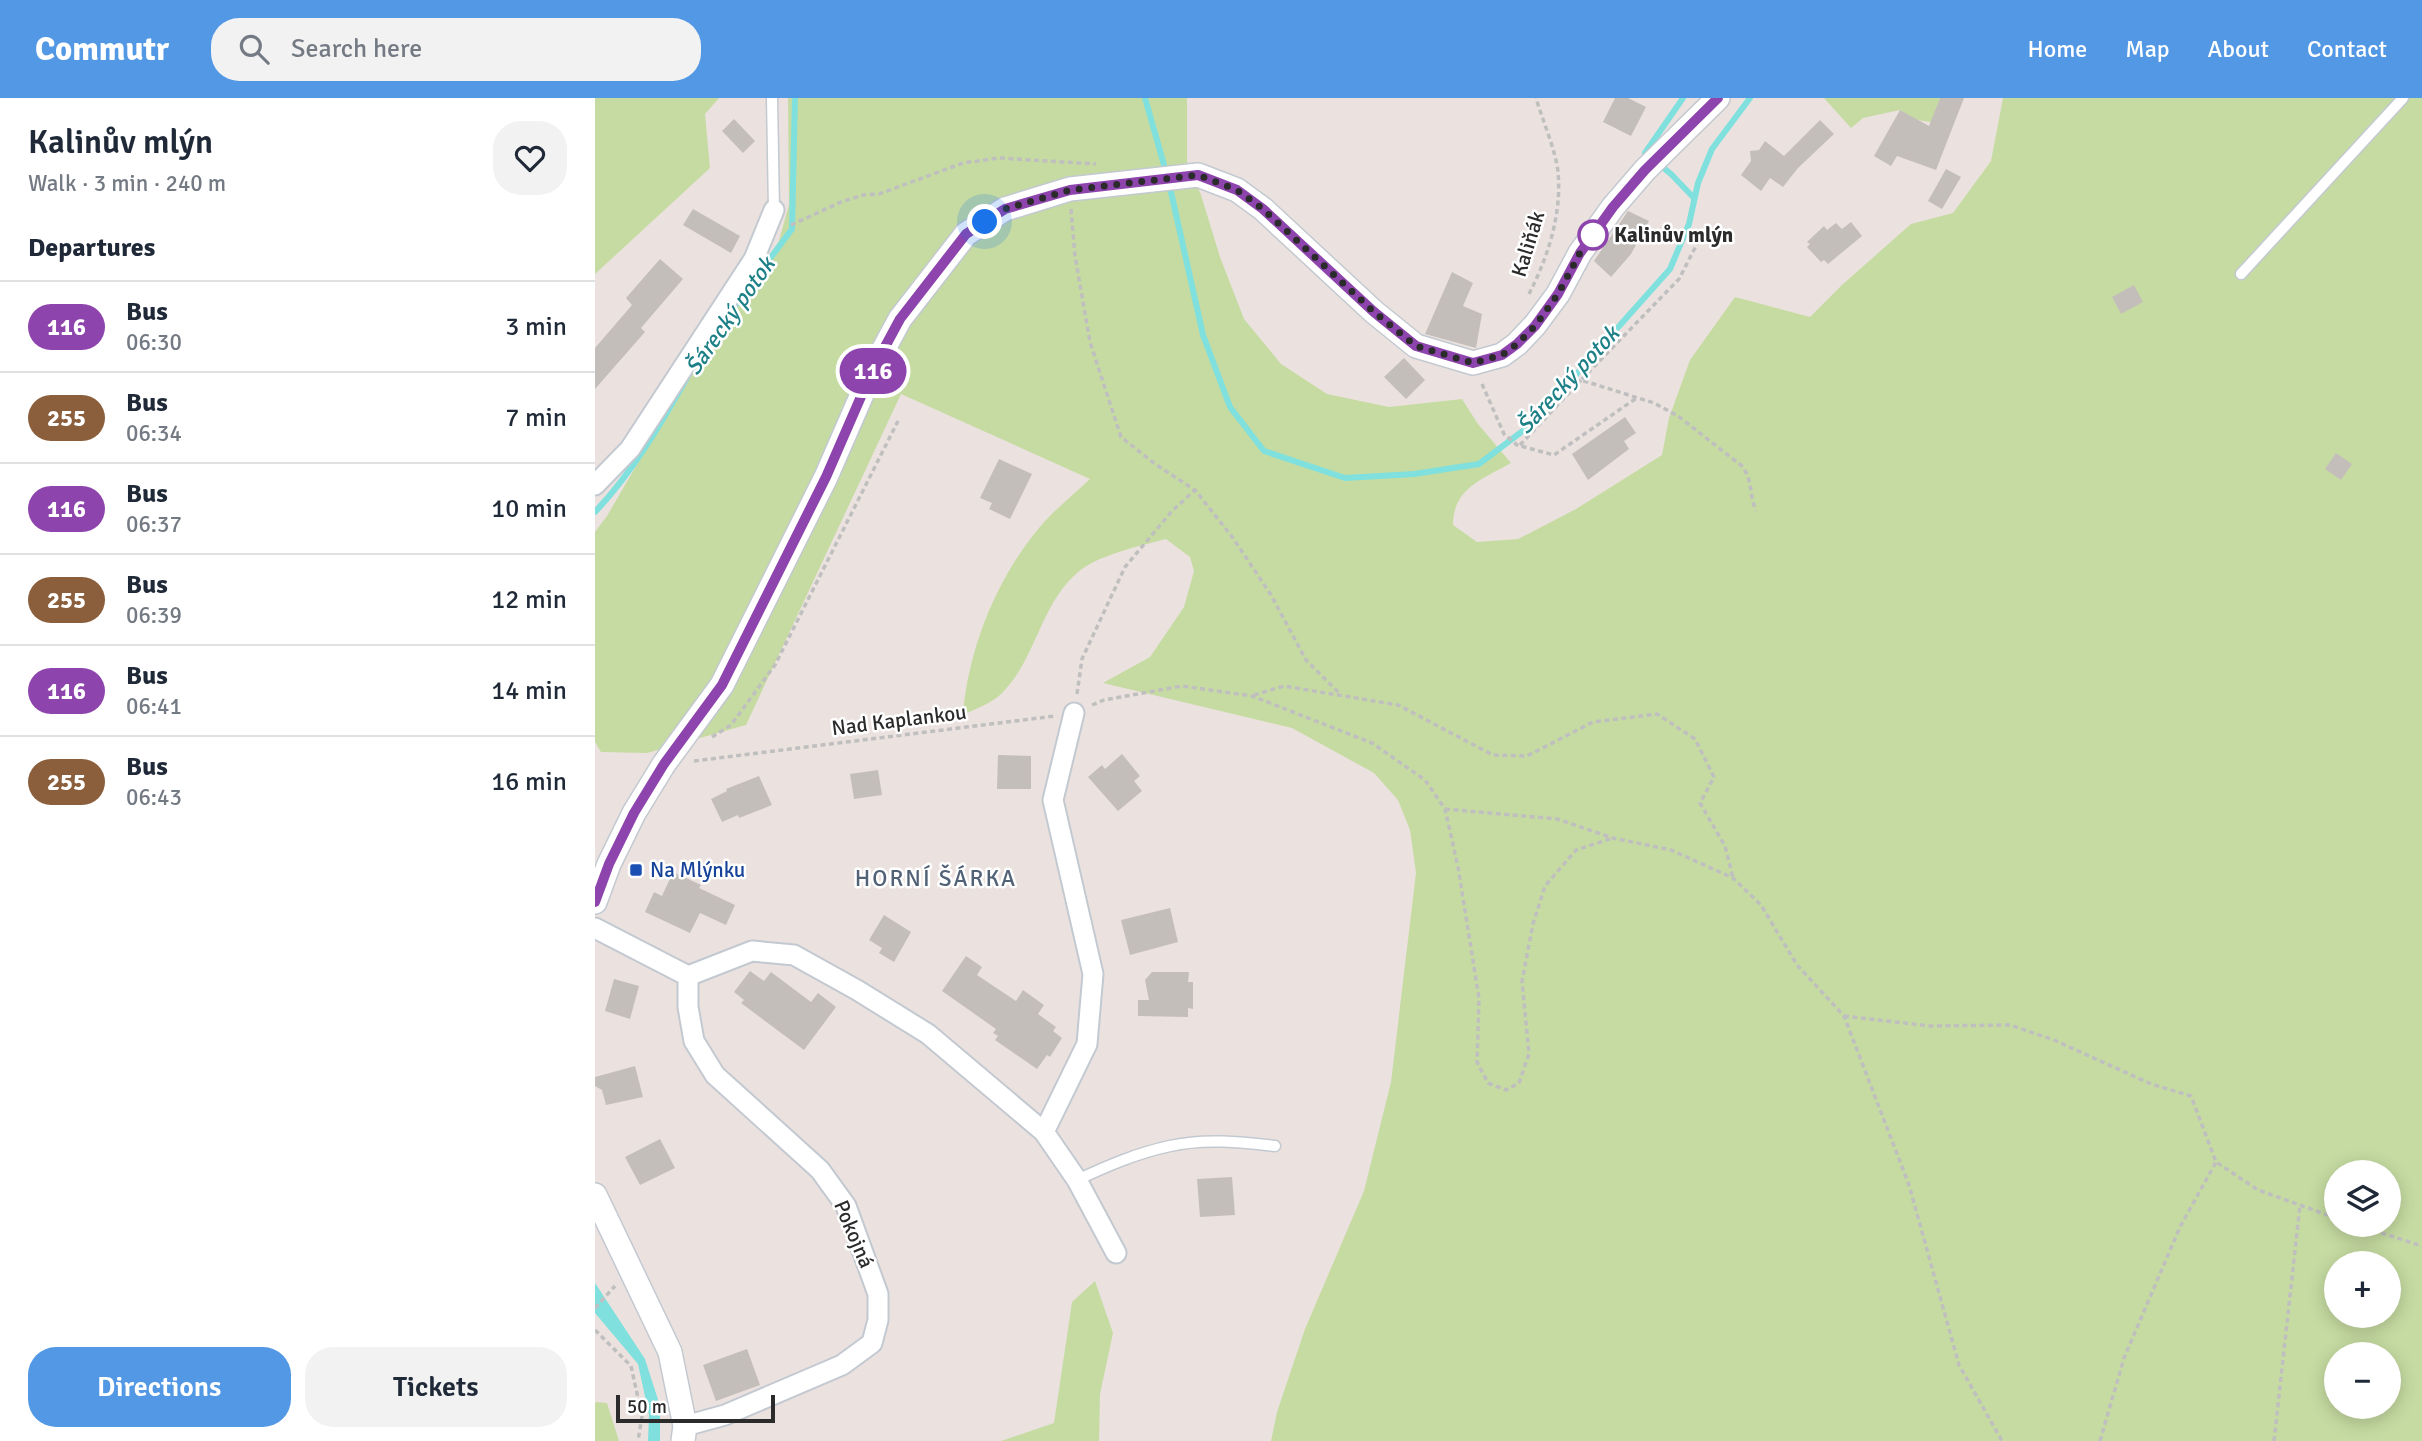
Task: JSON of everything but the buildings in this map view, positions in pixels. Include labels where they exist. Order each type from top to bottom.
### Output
[{"type":"street","points":[[595,902],[609,864],[634,813],[664,764],[722,685],[826,477],[873,369],[900,319],[966,234],[1005,209],[1070,190],[1198,175],[1237,190],[1263,209],[1374,312],[1416,346],[1473,363],[1502,355],[1535,326],[1558,294],[1580,253],[1613,207],[1653,162],[1718,98]]},
{"type":"street","points":[[595,485],[630,449],[747,271],[774,210]]},
{"type":"street","points":[[1044,1132],[1087,1044],[1093,974],[1053,800],[1075,713]]},
{"type":"street","points":[[595,928],[688,976],[752,951],[795,955],[857,990],[927,1034],[1044,1132],[1077,1180],[1117,1253]]},
{"type":"street","name":"Pokojná","points":[[684,1434],[842,1365],[872,1343],[878,1320],[878,1294],[846,1206],[820,1170],[715,1075],[694,1041],[688,1007],[688,976]]},
{"type":"street","points":[[595,1195],[670,1352],[684,1434]]},
{"type":"lane","points":[[772,98],[774,210]]},
{"type":"lane","points":[[2241,274],[2403,98]]},
{"type":"lane","points":[[1077,1180],[1119,1160],[1172,1145],[1230,1141],[1275,1146]]},
{"type":"path","name":"Kaliňák","points":[[1526,300],[1542,269],[1556,221],[1558,171],[1536,98]]},
{"type":"path","points":[[786,227],[841,202],[863,195],[879,194],[963,163],[999,158],[1092,162],[1104,167]]},
{"type":"path","points":[[1070,190],[1075,256],[1090,342],[1121,437],[1155,464],[1195,490],[1233,538],[1271,595],[1306,660],[1342,695]]},
{"type":"path","points":[[1518,445],[1679,279],[1699,240]]},
{"type":"path","points":[[1473,363],[1504,434],[1518,445],[1554,455],[1639,397]]},
{"type":"path","points":[[1581,380],[1639,397],[1678,416],[1742,466],[1750,476],[1752,501],[1756,511]]},
{"type":"path","points":[[709,738],[731,725],[775,665],[898,421]]},
{"type":"path","points":[[1075,713],[1082,659],[1125,567],[1172,512],[1195,490]]},
{"type":"path","points":[[1252,696],[1284,685],[1398,705],[1493,755],[1527,757],[1593,722],[1657,714],[1695,739],[1714,776],[1700,803],[1725,846],[1734,878]]},
{"type":"path","name":"Nad Kaplankou","points":[[664,764],[1075,713],[1104,700],[1182,686],[1252,696]]},
{"type":"path","points":[[1252,696],[1372,743],[1425,780],[1445,809],[1458,867],[1479,998],[1477,1062],[1488,1083],[1506,1090],[1519,1083],[1529,1054],[1522,981],[1533,924],[1545,886],[1576,850],[1613,838]]},
{"type":"path","points":[[1445,809],[1557,819],[1613,838],[1671,849],[1734,878],[1761,905],[1797,965],[1844,1016],[1909,1185],[1959,1365],[2002,1441]]},
{"type":"path","points":[[1844,1016],[1930,1026],[2010,1025],[2054,1040],[2151,1084],[2191,1096],[2216,1162],[2258,1190],[2324,1214]]},
{"type":"path","points":[[2101,1441],[2124,1358],[2180,1227],[2216,1162]]},
{"type":"path","points":[[2274,1441],[2300,1205]]},
{"type":"path","points":[[2394,1237],[2422,1246]]},
{"type":"path","points":[[595,1308],[616,1284]]},
{"type":"path","points":[[595,1330],[631,1366],[642,1416],[638,1441]]},
{"type":"green space","points":[[595,98],[719,98],[705,114],[710,168],[595,274]]},
{"type":"green space","points":[[788,98],[1187,98],[1187,161],[1244,319],[1281,364],[1327,394],[1389,407],[1462,399],[1478,424],[1511,463],[1480,480],[1464,493],[1454,512],[1453,525],[1477,542],[1518,539],[1576,509],[1662,455],[1669,418],[1690,360],[1735,297],[1810,317],[1911,224],[1953,213],[1991,161],[2003,98],[2422,98],[2422,1441],[1271,1441],[1277,1412],[1305,1329],[1364,1191],[1391,1082],[1416,873],[1410,830],[1398,800],[1374,773],[1292,728],[1103,683],[1150,657],[1184,607],[1194,571],[1190,557],[1166,539],[1119,552],[1096,561],[1077,573],[1054,601],[1013,680],[997,697],[963,715],[978,640],[1010,569],[1039,528],[1090,479],[901,394],[746,725],[647,753],[601,752],[595,742],[595,532],[667,413],[778,244],[789,205]]},
{"type":"green space","points":[[1824,98],[1940,98],[1931,122],[1917,120],[1900,110],[1863,118],[1851,128]]},
{"type":"green space","points":[[1095,1281],[1113,1333],[1100,1394],[1099,1441],[1001,1441],[1054,1423],[1072,1302]]},
{"type":"green space","points":[[595,1402],[607,1403],[619,1441],[595,1441]]},
{"type":"water","points":[[595,1283],[645,1359],[660,1406],[660,1441],[648,1441],[649,1415],[638,1364],[595,1313]]},
{"type":"waterway","name":"Šárecký potok","points":[[731,311],[792,229],[795,98]]},
{"type":"waterway","name":"Šárecký potok","points":[[1145,98],[1166,172]]},
{"type":"waterway","points":[[1683,98],[1645,153],[1671,174],[1694,198]]},
{"type":"waterway","name":"Šárecký potok","points":[[1169,183],[1203,335],[1230,407],[1264,451],[1345,478],[1414,474],[1479,464],[1532,424],[1670,269],[1689,224],[1698,183],[1712,149],[1750,98]]},
{"type":"waterway","name":"Šárecký potok","points":[[595,512],[633,465],[687,378]]},
{"type":"bus line","name":"116","points":[[595,902],[609,864],[634,813],[664,764],[722,685],[826,477],[873,369],[900,319],[966,234],[1005,209],[1070,190],[1198,175],[1237,190],[1263,209],[1374,312],[1416,346],[1473,363],[1502,355],[1535,326],[1558,294],[1580,253],[1613,207],[1645,170],[1718,98]]},
{"type":"place","name":"Kalinův mlýn","points":[[1593,235]]},
{"type":"place","name":"Na Mlýnku","points":[[636,870]]},
{"type":"district","name":"HORNÍ ŠÁRKA","points":[[936,878]]},
{"type":"route","points":[[985,222],[1005,209],[1070,190],[1198,175],[1237,190],[1263,209],[1374,312],[1416,346],[1473,363],[1502,355],[1535,326],[1597,230],[1593,235]]}]
